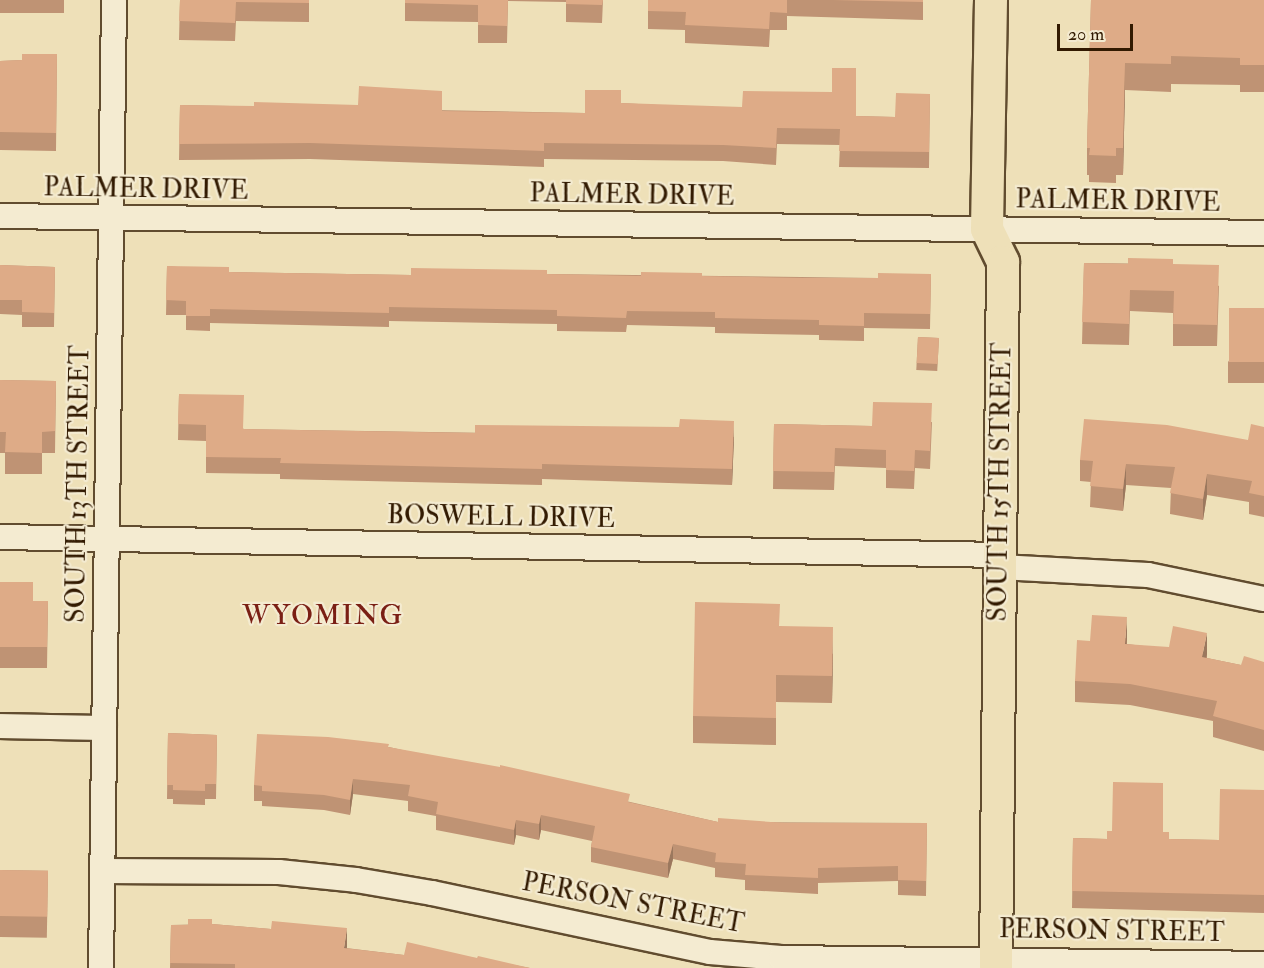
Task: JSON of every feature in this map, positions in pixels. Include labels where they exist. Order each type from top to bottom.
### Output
[{"type":"main road","name":"SOUTH 15TH STREET","points":[[991,0],[987,229],[1003,262],[996,963]]},
{"type":"street","name":"SOUTH 13TH STREET","points":[[101,968],[114,0]]},
{"type":"street","name":"PALMER DRIVE","points":[[0,216],[1264,232]]},
{"type":"street","name":"BOSWELL DRIVE","points":[[0,537],[1000,561],[1148,575],[1264,599]]},
{"type":"street","points":[[0,726],[104,728]]},
{"type":"street","name":"PERSON STREET","points":[[102,871],[279,872],[356,880],[432,893],[710,952],[781,958],[996,963],[1264,964]]},
{"type":"building","points":[[180,0],[309,0],[309,3],[236,2],[235,23],[179,21]]},
{"type":"building","points":[[405,0],[508,0],[507,26],[478,25],[478,5],[405,3]]},
{"type":"building","points":[[566,0],[603,0],[602,5],[566,4]]},
{"type":"building","points":[[648,0],[787,0],[787,13],[770,12],[769,29],[685,25],[686,12],[648,11]]},
{"type":"building","points":[[833,0],[923,0],[923,2]]},
{"type":"building","points":[[1091,0],[1264,0],[1264,65],[1240,65],[1240,58],[1171,56],[1171,64],[1125,63],[1123,148],[1116,148],[1116,156],[1089,155],[1090,148],[1087,148]]},
{"type":"building","points":[[22,54],[57,54],[56,133],[0,132],[0,61],[22,60]]},
{"type":"building","points":[[832,68],[856,68],[856,116],[895,117],[896,93],[930,94],[929,152],[839,151],[840,129],[777,128],[776,148],[723,145],[544,143],[544,151],[310,143],[179,144],[180,105],[254,106],[254,102],[358,105],[359,86],[442,91],[442,111],[585,113],[585,90],[621,90],[621,103],[742,107],[743,91],[832,92]]},
{"type":"building","points":[[1128,258],[1173,259],[1173,264],[1219,265],[1217,325],[1173,324],[1174,291],[1130,290],[1129,324],[1082,322],[1084,263],[1128,264]]},
{"type":"building","points":[[0,265],[55,267],[54,313],[22,312],[22,300],[0,300]]},
{"type":"building","points":[[167,266],[229,267],[229,272],[411,275],[411,268],[547,270],[547,274],[641,276],[641,272],[804,278],[878,278],[878,273],[931,274],[930,314],[864,313],[864,326],[819,325],[819,320],[715,318],[715,312],[627,311],[626,318],[557,316],[557,310],[389,307],[389,313],[210,309],[210,316],[186,316],[186,301],[166,300]]},
{"type":"building","points":[[1229,308],[1264,308],[1264,362],[1229,362]]},
{"type":"building","points":[[918,337],[939,338],[938,364],[917,363]]},
{"type":"building","points":[[0,380],[56,381],[55,431],[42,432],[42,453],[5,452],[6,432],[0,432]]},
{"type":"building","points":[[179,394],[244,395],[243,429],[475,433],[475,425],[679,427],[680,419],[734,421],[732,469],[542,464],[542,469],[280,463],[281,458],[206,457],[206,425],[178,424]]},
{"type":"building","points":[[873,402],[932,403],[930,451],[915,450],[914,471],[886,470],[886,450],[835,448],[834,472],[773,471],[774,424],[872,426]]},
{"type":"building","points":[[1084,419],[1167,425],[1248,440],[1251,424],[1264,427],[1264,496],[1249,493],[1252,481],[1207,474],[1203,499],[1170,493],[1175,467],[1126,464],[1123,489],[1090,486],[1093,461],[1080,460]]},
{"type":"building","points":[[0,582],[33,582],[33,601],[48,601],[47,647],[0,647]]},
{"type":"building","points":[[695,602],[780,604],[779,626],[833,627],[832,676],[776,675],[776,718],[693,716]]},
{"type":"building","points":[[1092,615],[1127,617],[1125,644],[1169,647],[1173,626],[1207,633],[1202,657],[1241,665],[1244,656],[1264,662],[1264,730],[1213,716],[1217,701],[1130,684],[1075,681],[1077,640],[1090,641]]},
{"type":"building","points":[[168,733],[217,735],[216,784],[205,784],[205,791],[173,790],[173,785],[167,785]]},
{"type":"building","points":[[257,734],[328,737],[389,744],[388,747],[500,767],[500,765],[630,794],[628,802],[718,822],[718,818],[785,823],[927,823],[926,881],[898,880],[898,866],[818,868],[818,878],[745,875],[746,864],[715,862],[716,853],[673,844],[668,863],[591,847],[595,826],[541,815],[539,824],[516,820],[514,830],[436,814],[438,802],[408,796],[410,785],[353,779],[350,800],[324,795],[262,791],[262,786],[254,785]]},
{"type":"building","points":[[1113,782],[1163,783],[1163,832],[1169,832],[1169,839],[1219,840],[1220,789],[1264,790],[1264,895],[1072,891],[1073,838],[1107,839],[1107,831],[1112,831]]},
{"type":"building","points":[[0,870],[48,871],[47,917],[0,916]]},
{"type":"building","points":[[188,919],[212,919],[212,924],[271,929],[272,921],[347,928],[344,948],[404,955],[407,942],[530,968],[235,968],[235,964],[170,963],[171,925],[188,925]]},
{"type":"district","name":"WYOMING","points":[[323,616]]}]
